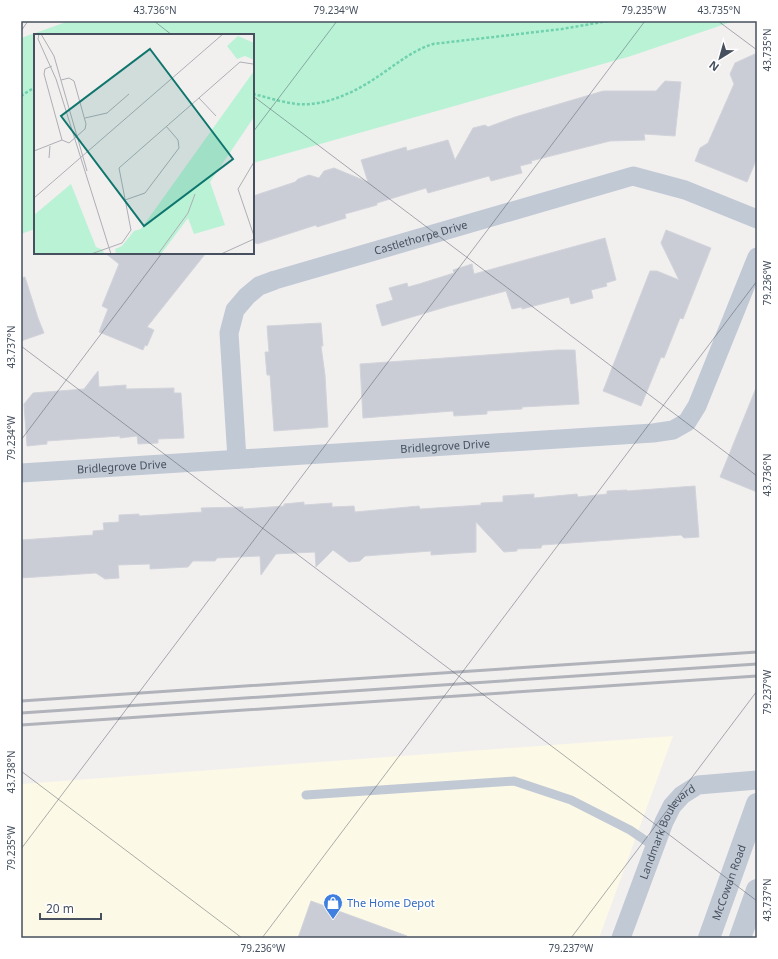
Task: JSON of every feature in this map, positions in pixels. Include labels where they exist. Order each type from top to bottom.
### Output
[{"type":"street","name":"Castlethorpe Drive","points":[[237,460],[229,333],[235,310],[258,286],[633,176],[685,190],[757,219]]},
{"type":"street","name":"Bridlegrove Drive","points":[[21,473],[653,433],[673,430],[687,422],[697,406],[757,257]]},
{"type":"street","name":"Landmark Boulevard","points":[[621,938],[664,822],[672,806],[682,795],[698,785],[757,780]]},
{"type":"street","name":"McCowan Road","points":[[709,938],[757,804]]},
{"type":"street","points":[[740,938],[757,890]]},
{"type":"lane","points":[[306,795],[514,781],[571,800],[630,830],[655,847]]},
{"type":"path","points":[[254,94],[291,103],[309,105],[330,101],[378,77],[422,48],[433,44],[562,29],[608,21]]},
{"type":"path","points":[[21,96],[34,88]]},
{"type":"shaded area","points":[[673,736],[599,938],[21,938],[21,784]]},
{"type":"green space","points":[[69,21],[734,21],[631,56],[254,163],[254,34],[34,34],[34,229],[21,234],[21,38]]},
{"type":"building","points":[[757,53],[757,158],[747,182],[695,161],[700,148],[708,143],[734,84],[730,74],[735,63]]},
{"type":"building","points":[[665,81],[681,82],[675,136],[644,134],[645,140],[610,141],[531,161],[532,163],[520,166],[522,173],[491,181],[489,176],[428,193],[426,188],[377,203],[377,205],[345,214],[346,218],[317,227],[316,225],[254,244],[254,196],[295,182],[298,179],[309,175],[319,178],[324,171],[334,168],[368,182],[361,160],[406,147],[407,151],[448,140],[455,160],[473,128],[485,125],[488,127],[515,117],[603,91],[656,91]]},
{"type":"building","points":[[666,230],[711,248],[683,319],[680,318],[664,358],[661,357],[641,406],[603,391],[650,271],[657,271],[679,280],[661,243]]},
{"type":"building","points":[[605,238],[616,280],[606,283],[607,286],[591,290],[593,298],[571,304],[569,297],[522,309],[522,307],[512,309],[506,291],[382,326],[376,305],[393,300],[389,288],[407,283],[408,287],[419,284],[454,273],[453,270],[472,264],[474,274]]},
{"type":"building","points":[[106,254],[205,254],[147,327],[154,330],[147,346],[145,345],[143,350],[99,332],[108,309],[102,306],[119,264]]},
{"type":"building","points":[[25,277],[44,333],[21,341],[21,278]]},
{"type":"building","points":[[321,323],[323,346],[321,346],[325,375],[328,427],[274,431],[270,375],[267,375],[265,352],[269,352],[267,326]]},
{"type":"building","points":[[575,350],[579,404],[522,407],[522,409],[487,411],[487,414],[454,416],[453,411],[363,418],[360,364]]},
{"type":"building","points":[[98,371],[99,387],[126,385],[126,389],[174,388],[174,393],[181,393],[184,438],[158,439],[158,443],[138,444],[137,436],[120,438],[120,436],[47,441],[47,444],[27,446],[24,404],[33,393],[84,389]]},
{"type":"building","points":[[757,388],[757,492],[720,477]]},
{"type":"building","points":[[695,486],[699,537],[684,538],[681,535],[542,545],[541,548],[517,549],[517,551],[504,552],[476,522],[476,552],[431,555],[431,551],[365,556],[360,561],[349,562],[333,550],[316,567],[315,552],[276,554],[261,575],[260,556],[217,558],[215,561],[193,561],[188,567],[150,569],[150,564],[118,565],[119,578],[105,579],[96,573],[21,578],[21,540],[93,535],[93,531],[104,530],[103,523],[119,522],[119,515],[139,514],[139,516],[202,512],[201,508],[243,507],[243,509],[284,506],[284,504],[304,502],[304,505],[332,503],[332,507],[354,506],[355,512],[419,506],[420,509],[503,502],[503,496],[534,494],[534,498],[577,494],[578,497],[607,494],[607,491]]},
{"type":"building","name":"The Home Depot","points":[[311,901],[407,936],[406,938],[298,938]]},
{"type":"railway","points":[[21,701],[757,652]]},
{"type":"railway","points":[[21,713],[757,664]]},
{"type":"railway","points":[[21,725],[757,676]]},
{"type":"place","name":"The Home Depot","points":[[333,920]]}]
